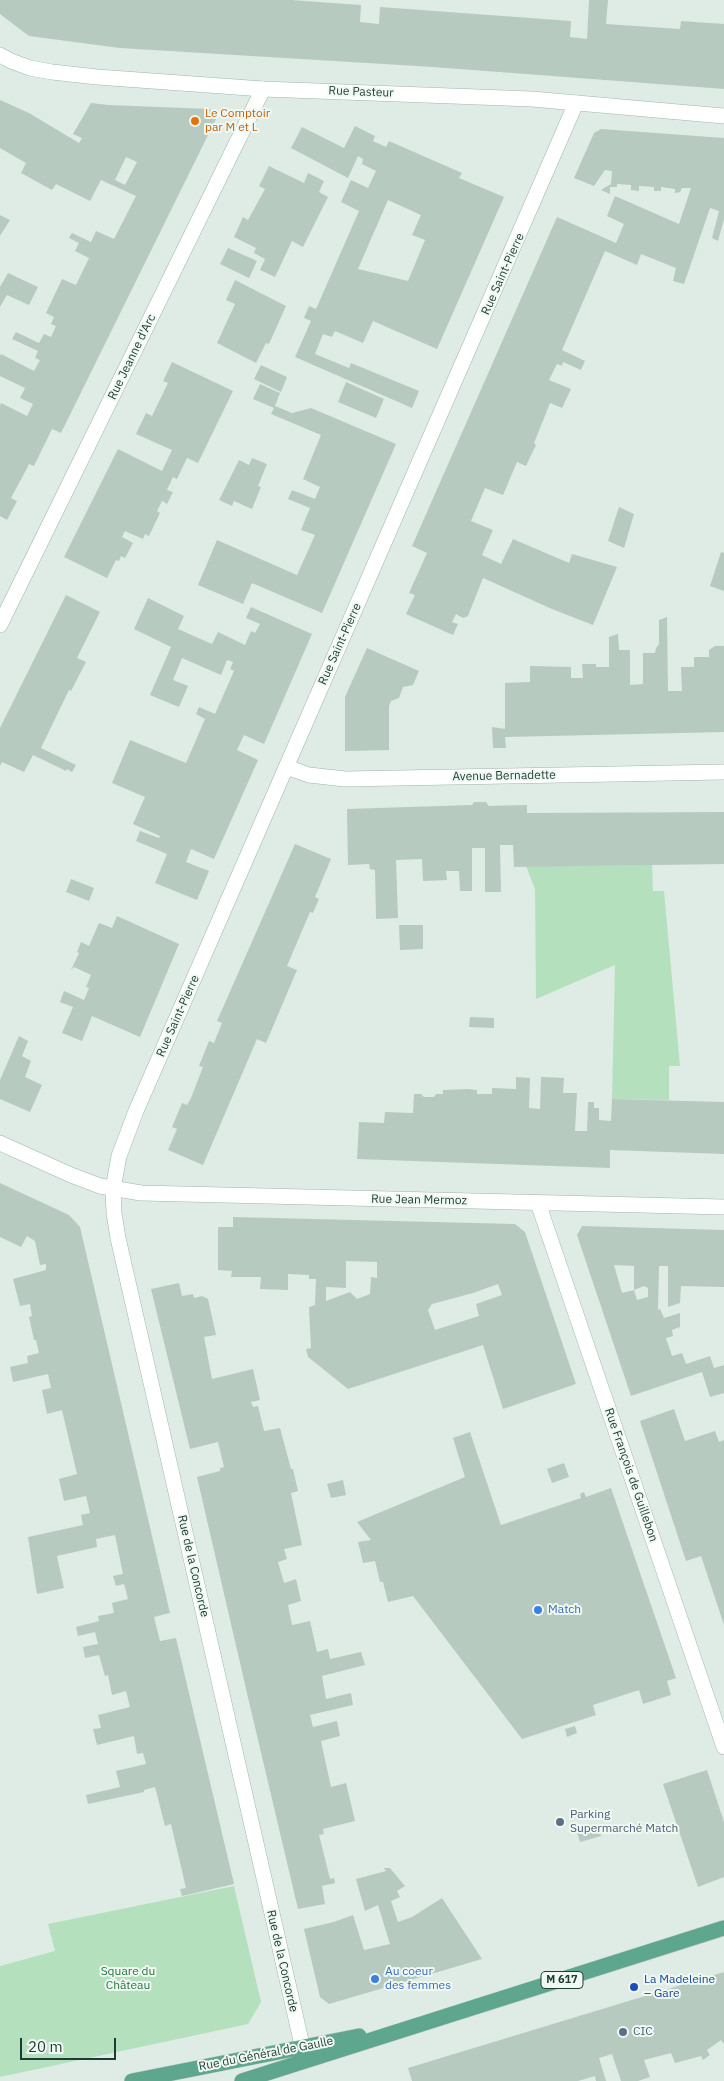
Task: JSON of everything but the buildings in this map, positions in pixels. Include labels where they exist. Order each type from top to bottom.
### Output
[{"type":"main road","name":"Rue du Général de Gaulle","points":[[242,2081],[724,1928]]},
{"type":"main road","name":"Rue du Général de Gaulle","points":[[132,2081],[249,2059],[302,2046],[400,2030]]},
{"type":"street","name":"Rue Pasteur","points":[[0,55],[11,62],[52,72],[263,88],[522,99],[724,116]]},
{"type":"street","name":"Rue Jeanne d'Arc","points":[[0,625],[263,88]]},
{"type":"street","name":"Rue Saint-Pierre","points":[[114,1189],[120,1156],[128,1131],[576,103]]},
{"type":"street","name":"Avenue Bernadette","points":[[286,767],[309,775],[346,779],[724,772]]},
{"type":"street","points":[[0,1143],[71,1175],[114,1189]]},
{"type":"street","name":"Rue Jean Mermoz","points":[[114,1189],[162,1194],[724,1207]]},
{"type":"street","name":"Rue de la Concorde","points":[[114,1189],[114,1213],[118,1238],[306,2062]]},
{"type":"street","name":"Rue François de Guillebon","points":[[538,1203],[724,1748]]},
{"type":"green space","points":[[652,865],[653,891],[664,891],[680,1066],[669,1066],[669,1100],[612,1099],[615,965],[536,999],[535,889],[526,866]]},
{"type":"green space","name":"Square du Château","points":[[234,1886],[261,2002],[248,2024],[0,2077],[0,1966],[55,1951],[48,1924]]},
{"type":"place","name":"Le Comptoir par M et L","points":[[195,121]]},
{"type":"place","name":"Match","points":[[538,1610]]},
{"type":"place","name":"Parking Supermarché Match","points":[[560,1822]]},
{"type":"place","name":"Au coeur des femmes","points":[[375,1979]]},
{"type":"place","name":"La Madeleine – Gare","points":[[634,1987]]},
{"type":"place","name":"CIC","points":[[623,2032]]}]
